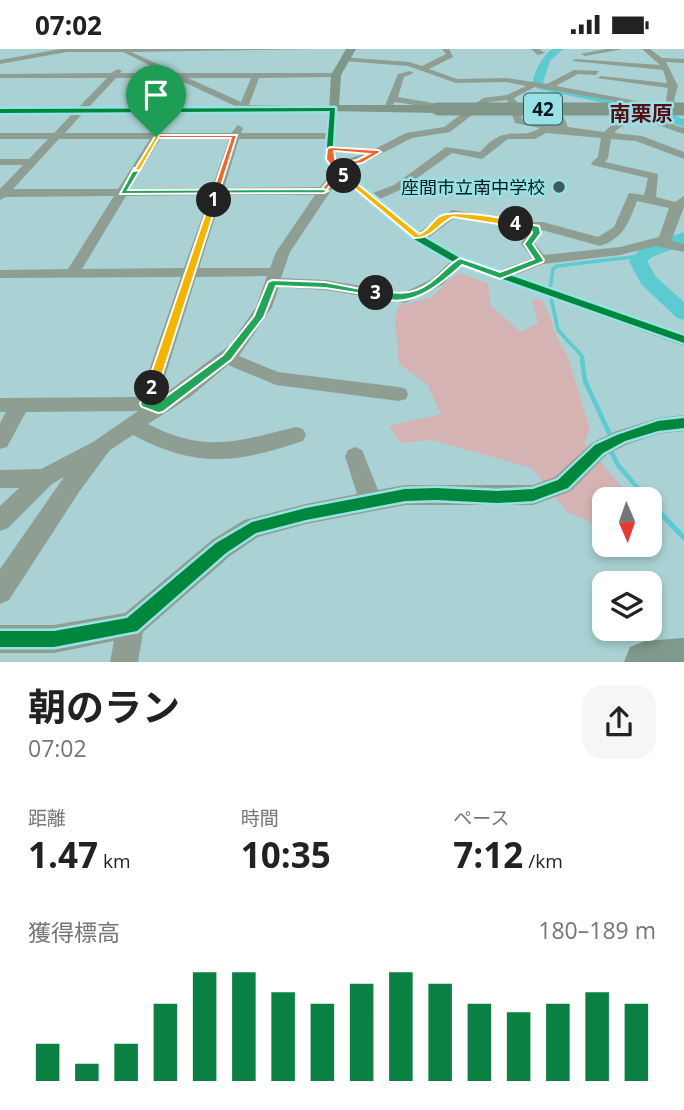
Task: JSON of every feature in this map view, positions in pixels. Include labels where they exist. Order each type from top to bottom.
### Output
[{"type":"highway","points":[[645,662],[684,660]]},
{"type":"main road","points":[[333,109],[336,75],[351,49]]},
{"type":"main road","name":"42","points":[[333,109],[390,104],[438,109],[678,98]]},
{"type":"street","points":[[0,62],[69,49],[312,49]]},
{"type":"street","points":[[270,75],[278,49]]},
{"type":"street","points":[[423,69],[450,55],[445,49]]},
{"type":"street","points":[[620,49],[586,53],[571,60],[662,64],[684,61]]},
{"type":"street","points":[[645,49],[662,64],[678,98]]},
{"type":"street","points":[[86,58],[96,50]]},
{"type":"street","points":[[43,59],[50,51]]},
{"type":"street","points":[[136,51],[177,75],[245,108]]},
{"type":"street","points":[[1,194],[136,51]]},
{"type":"street","points":[[344,59],[409,64],[460,81],[500,79],[596,96],[678,98]]},
{"type":"street","points":[[576,61],[573,67],[577,72]]},
{"type":"street","points":[[66,76],[76,67]]},
{"type":"street","points":[[532,72],[537,85],[557,95],[636,109],[645,117],[684,131]]},
{"type":"street","points":[[0,521],[44,478],[134,426],[153,406],[227,358],[259,317],[287,245],[336,169],[359,161],[410,135],[447,130],[486,100],[509,97],[577,72],[601,76],[678,98]]},
{"type":"street","points":[[410,73],[401,76],[390,104],[470,114]]},
{"type":"street","points":[[601,76],[611,73]]},
{"type":"street","points":[[153,406],[189,273],[256,75]]},
{"type":"street","points":[[0,76],[336,75]]},
{"type":"street","points":[[596,96],[601,88],[601,76]]},
{"type":"street","points":[[678,98],[684,81]]},
{"type":"street","points":[[557,95],[553,100],[559,105],[557,113],[566,130]]},
{"type":"street","points":[[509,97],[515,105],[516,120],[566,130],[650,141],[684,156]]},
{"type":"street","points":[[1,112],[333,109],[330,159],[336,169],[418,237],[460,261],[684,340]]},
{"type":"street","points":[[645,117],[615,125],[608,135],[603,158],[596,163],[654,176],[649,200]]},
{"type":"street","points":[[372,198],[398,187],[450,149],[481,156],[497,139],[508,134],[535,136],[544,130],[566,130]]},
{"type":"street","points":[[0,136],[55,137],[77,141],[235,136],[331,142],[378,152]]},
{"type":"street","points":[[72,274],[156,137]]},
{"type":"street","points":[[0,162],[32,162]]},
{"type":"street","points":[[1,194],[324,191]]},
{"type":"street","points":[[418,237],[427,234],[441,219],[452,214],[535,226],[600,242],[620,229],[633,197],[681,203],[667,238],[658,243],[580,258],[540,260],[500,276]]},
{"type":"street","points":[[535,226],[536,233],[528,244],[540,260]]},
{"type":"street","points":[[658,243],[684,248]]},
{"type":"street","points":[[0,274],[189,273],[274,277],[405,298],[437,282],[460,261]]},
{"type":"street","points":[[227,358],[276,378],[399,394]]},
{"type":"street","points":[[0,441],[10,405],[153,406]]},
{"type":"street","points":[[0,639],[54,639],[131,625],[221,548],[252,528],[370,501],[436,493],[497,498],[533,495],[563,484],[606,446],[658,426],[684,423]]},
{"type":"street","points":[[134,426],[166,444],[202,453],[222,452],[296,436]]},
{"type":"street","points":[[0,591],[71,485],[103,445]]},
{"type":"street","points":[[355,456],[370,501]]},
{"type":"street","points":[[0,479],[44,478]]},
{"type":"street","points":[[124,662],[131,625]]},
{"type":"shaded area","points":[[458,273],[488,283],[490,305],[521,332],[538,323],[532,298],[543,301],[561,346],[567,354],[590,429],[584,443],[622,487],[592,487],[592,522],[568,513],[532,468],[432,440],[400,443],[389,426],[441,414],[427,384],[399,364],[395,321],[398,306],[430,298]]},
{"type":"waterway","points":[[558,49],[549,56],[542,68],[537,83],[542,87],[636,106],[684,123]]},
{"type":"waterway","points":[[684,237],[648,252],[638,261],[648,280],[684,313]]},
{"type":"waterway","points":[[550,289],[553,269],[557,266],[641,256]]},
{"type":"waterway","points":[[551,297],[558,330],[583,360]]},
{"type":"waterway","points":[[582,359],[585,381],[611,437]]},
{"type":"waterway","points":[[611,451],[618,465],[637,487]]},
{"type":"waterway","points":[[662,515],[684,538]]},
{"type":"cycle path","points":[[0,111],[333,109],[329,159],[417,237],[455,259],[684,340]]},
{"type":"cycle path","points":[[0,639],[54,639],[131,625],[221,548],[252,528],[306,514],[405,495],[533,495],[563,484],[599,449],[621,438],[658,426],[684,423]]},
{"type":"place","name":"座間市立南中学校","points":[[559,187]]},
{"type":"district","name":"南栗原","points":[[641,113]]},
{"type":"route","points":[[156,137],[122,193],[216,191],[324,191],[339,171],[334,166],[330,159],[330,149],[374,151],[378,152],[359,161],[334,166],[418,237],[432,231],[441,219],[452,214],[535,226],[536,233],[528,244],[532,253],[540,260],[500,276],[460,261],[437,282],[405,298],[325,285],[272,282],[259,317],[236,349],[210,372],[158,408],[147,404],[189,273],[216,191],[235,136],[156,137]]}]
